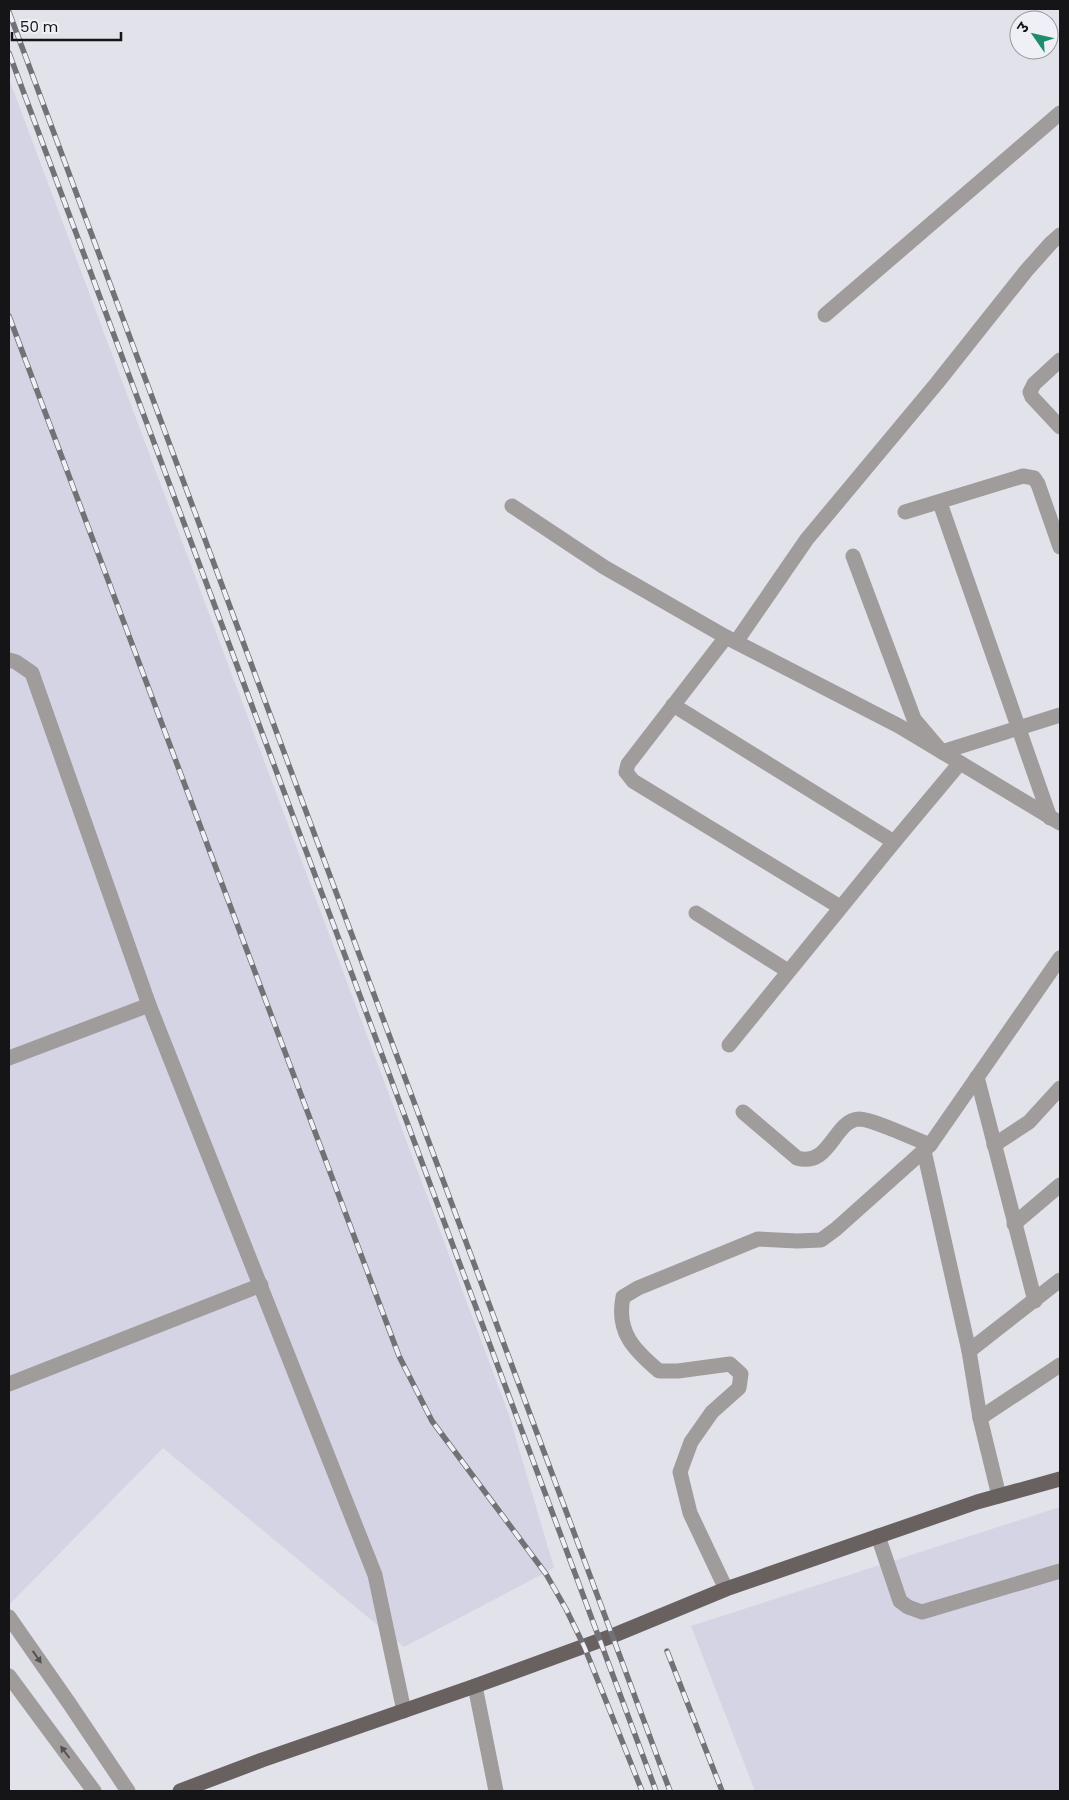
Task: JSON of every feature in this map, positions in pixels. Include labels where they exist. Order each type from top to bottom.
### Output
[{"type":"main road","points":[[180,1791],[612,1636],[726,1589],[977,1502],[1060,1479]]},
{"type":"street","points":[[825,315],[1060,113]]},
{"type":"street","points":[[840,907],[633,781],[626,772],[628,764],[673,705],[731,639],[807,539],[937,383],[1026,271],[1060,235]]},
{"type":"street","points":[[1060,360],[1034,384],[1030,392],[1032,397],[1060,427]]},
{"type":"street","points":[[905,512],[940,503],[1023,476],[1034,478],[1038,484],[1060,547]]},
{"type":"street","points":[[940,503],[1019,727],[1055,820]]},
{"type":"street","points":[[512,506],[604,567],[731,639],[899,726],[1055,820]]},
{"type":"street","points":[[853,556],[914,719],[942,752]]},
{"type":"street","points":[[9,660],[16,662],[32,673],[149,1005],[374,1574],[404,1711]]},
{"type":"street","points":[[673,705],[894,842]]},
{"type":"street","points":[[942,752],[1060,715]]},
{"type":"street","points":[[728,1045],[960,763]]},
{"type":"street","points":[[696,913],[788,971]]},
{"type":"street","points":[[726,1589],[690,1513],[680,1472],[691,1442],[712,1412],[740,1388],[742,1374],[730,1364],[678,1371],[659,1371],[636,1351],[625,1330],[620,1311],[623,1296],[638,1288],[758,1239],[820,1240],[836,1229],[927,1148],[1060,958]]},
{"type":"street","points":[[9,1058],[149,1005]]},
{"type":"street","points":[[977,1077],[1035,1301]]},
{"type":"street","points":[[994,1145],[1030,1122],[1060,1088]]},
{"type":"street","points":[[743,1112],[797,1158],[805,1160],[813,1159],[823,1152],[848,1123],[861,1119],[927,1148]]},
{"type":"street","points":[[927,1148],[969,1351],[980,1418],[999,1496]]},
{"type":"street","points":[[1014,1224],[1060,1185]]},
{"type":"street","points":[[969,1351],[1060,1280]]},
{"type":"street","points":[[9,1384],[261,1285]]},
{"type":"street","points":[[980,1418],[1060,1365]]},
{"type":"street","points":[[878,1536],[900,1601],[908,1607],[922,1612],[1060,1571]]},
{"type":"street","points":[[9,1617],[128,1791]]},
{"type":"street","points":[[9,1676],[94,1791]]},
{"type":"street","points":[[475,1686],[496,1791]]},
{"type":"shaded area","points":[[9,79],[509,1415],[554,1568],[404,1647],[163,1448],[9,1605]]},
{"type":"shaded area","points":[[1060,1507],[1060,1791],[755,1791],[691,1626]]},
{"type":"railway","points":[[9,12],[670,1791]]},
{"type":"railway","points":[[9,53],[656,1791]]},
{"type":"railway","points":[[9,316],[399,1356],[432,1421],[546,1574],[566,1609],[584,1646],[642,1791]]},
{"type":"railway","points":[[667,1651],[722,1791]]}]
